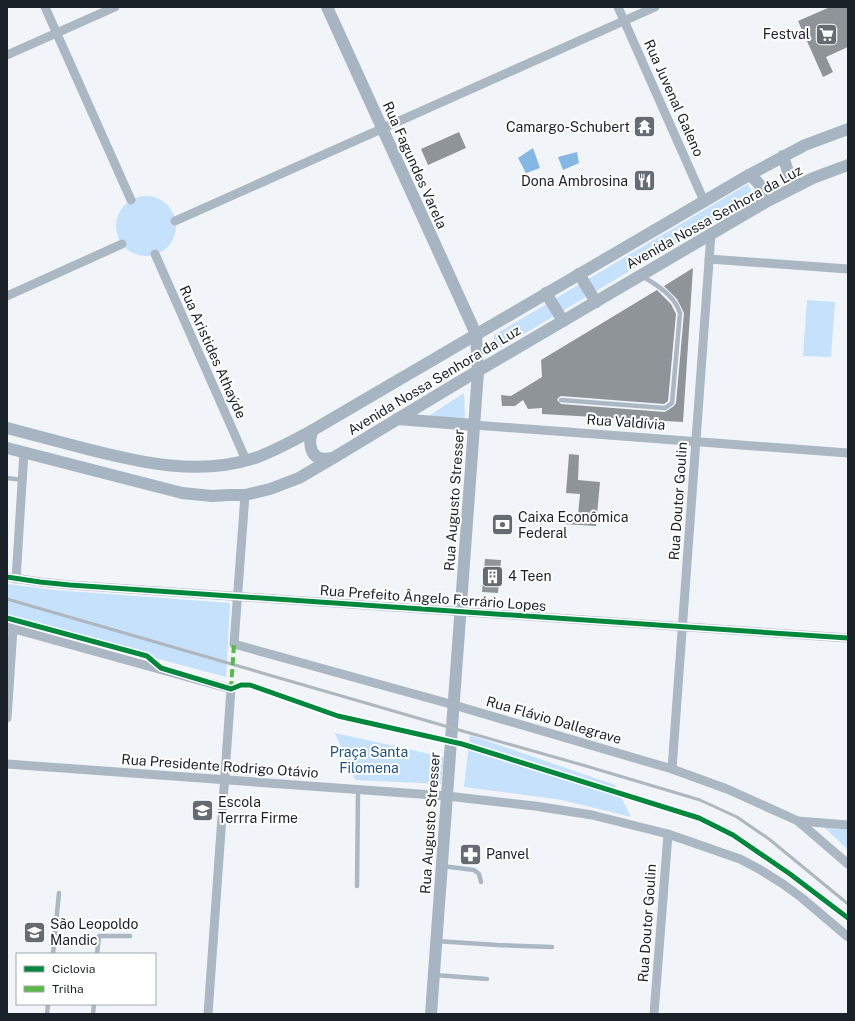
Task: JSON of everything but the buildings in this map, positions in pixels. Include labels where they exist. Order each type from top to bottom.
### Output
[{"type":"main road","name":"Rua Fagundes Varela","points":[[327,7],[476,334]]},
{"type":"main road","name":"Avenida Nossa Senhora da Luz","points":[[7,428],[117,457],[150,464],[209,467],[246,460],[272,451],[313,430],[749,175],[783,156],[822,138],[848,129]]},
{"type":"main road","points":[[783,156],[789,175],[798,185]]},
{"type":"main road","name":"Avenida Nossa Senhora da Luz","points":[[7,448],[182,493],[212,496],[244,494],[270,489],[285,484],[333,458],[764,203],[798,185],[848,165]]},
{"type":"main road","points":[[749,175],[758,181],[764,203]]},
{"type":"main road","points":[[579,274],[596,302]]},
{"type":"main road","points":[[546,293],[563,321]]},
{"type":"main road","name":"Rua Augusto Stresser","points":[[431,1014],[478,372],[476,334]]},
{"type":"main road","points":[[397,419],[474,425]]},
{"type":"main road","points":[[313,430],[310,438],[310,446],[313,452],[323,459],[333,458]]},
{"type":"street","points":[[46,7],[131,200]]},
{"type":"street","points":[[7,55],[115,7]]},
{"type":"street","name":"Rua Juvenal Galeno","points":[[618,7],[704,201]]},
{"type":"street","points":[[175,221],[655,7]]},
{"type":"street","name":"Rua Doutor Goulin","points":[[672,769],[711,234]]},
{"type":"street","points":[[7,296],[122,244]]},
{"type":"street","name":"Rua Aristides Athaýde","points":[[155,254],[246,460]]},
{"type":"street","points":[[709,259],[848,269]]},
{"type":"street","name":"Rua Valdívia","points":[[474,425],[848,453]]},
{"type":"street","points":[[12,578],[24,452]]},
{"type":"street","points":[[237,597],[244,494]]},
{"type":"street","name":"Rua Prefeito Ângelo Ferrário Lopes","points":[[12,578],[70,585],[237,597],[848,638]]},
{"type":"street","name":"Rua Flávio Dallegrave","points":[[237,597],[234,644],[454,705],[672,769],[727,789],[798,821],[848,864]]},
{"type":"street","points":[[7,718],[10,628],[161,668],[231,689],[208,1014]]},
{"type":"street","name":"Rua Presidente Rodrigo Otávio","points":[[7,764],[447,796],[563,810],[617,821],[668,834],[712,848],[740,859],[759,869],[802,898],[848,936]]},
{"type":"street","points":[[798,821],[848,825]]},
{"type":"street","name":"Rua Doutor Goulin","points":[[654,1014],[668,834]]},
{"type":"lane","points":[[561,400],[665,408],[672,403],[680,313],[678,305],[673,299],[659,286],[641,275]]},
{"type":"lane","points":[[7,478],[22,480]]},
{"type":"lane","points":[[357,886],[358,790]]},
{"type":"lane","points":[[442,866],[474,870],[479,874],[480,882]]},
{"type":"lane","points":[[53,953],[59,893]]},
{"type":"lane","points":[[97,953],[99,936],[130,936]]},
{"type":"lane","points":[[436,941],[497,945],[552,946]]},
{"type":"lane","points":[[434,974],[488,979]]},
{"type":"green space","points":[[748,184],[754,197],[497,350],[494,335]]},
{"type":"green space","points":[[146,196],[162,201],[167,205],[171,210],[176,226],[171,242],[167,247],[162,251],[146,256],[130,251],[125,247],[121,242],[116,226],[121,210],[125,205],[130,201]]},
{"type":"green space","points":[[807,300],[835,302],[831,357],[803,356]]},
{"type":"green space","points":[[464,393],[465,419],[427,417],[461,395]]},
{"type":"green space","points":[[7,584],[55,590],[230,603],[226,677],[28,624],[7,615]]},
{"type":"green space","name":"Praça Santa Filomena","points":[[335,733],[444,757],[441,784],[355,780]]},
{"type":"green space","points":[[470,735],[615,785],[631,817],[562,800],[464,787]]},
{"type":"green space","points":[[825,828],[848,829],[848,850]]},
{"type":"water","points":[[533,148],[540,168],[526,173],[518,158]]},
{"type":"water","points":[[577,152],[579,163],[563,170],[558,157]]},
{"type":"railway","points":[[7,599],[700,800],[737,817],[769,839],[848,904]]},
{"type":"marked path","points":[[231,689],[234,644]]},
{"type":"cycle path","points":[[7,577],[70,585],[848,638]]},
{"type":"cycle path","points":[[7,618],[147,656],[161,668],[231,689],[241,685],[250,685],[338,716],[462,744],[699,818],[733,835],[790,874],[848,918]]},
{"type":"place","name":"Festval","points":[[826,34]]},
{"type":"place","name":"Camargo-Schubert","points":[[645,127]]},
{"type":"place","name":"Dona Ambrosina","points":[[644,181]]},
{"type":"place","name":"Caixa Econômica Federal","points":[[502,525]]},
{"type":"place","name":"4 Teen","points":[[492,576]]},
{"type":"place","name":"Escola Terrra Firme","points":[[202,810]]},
{"type":"place","name":"Panvel","points":[[470,854]]},
{"type":"place","name":"São Leopoldo Mandic","points":[[35,932]]}]
